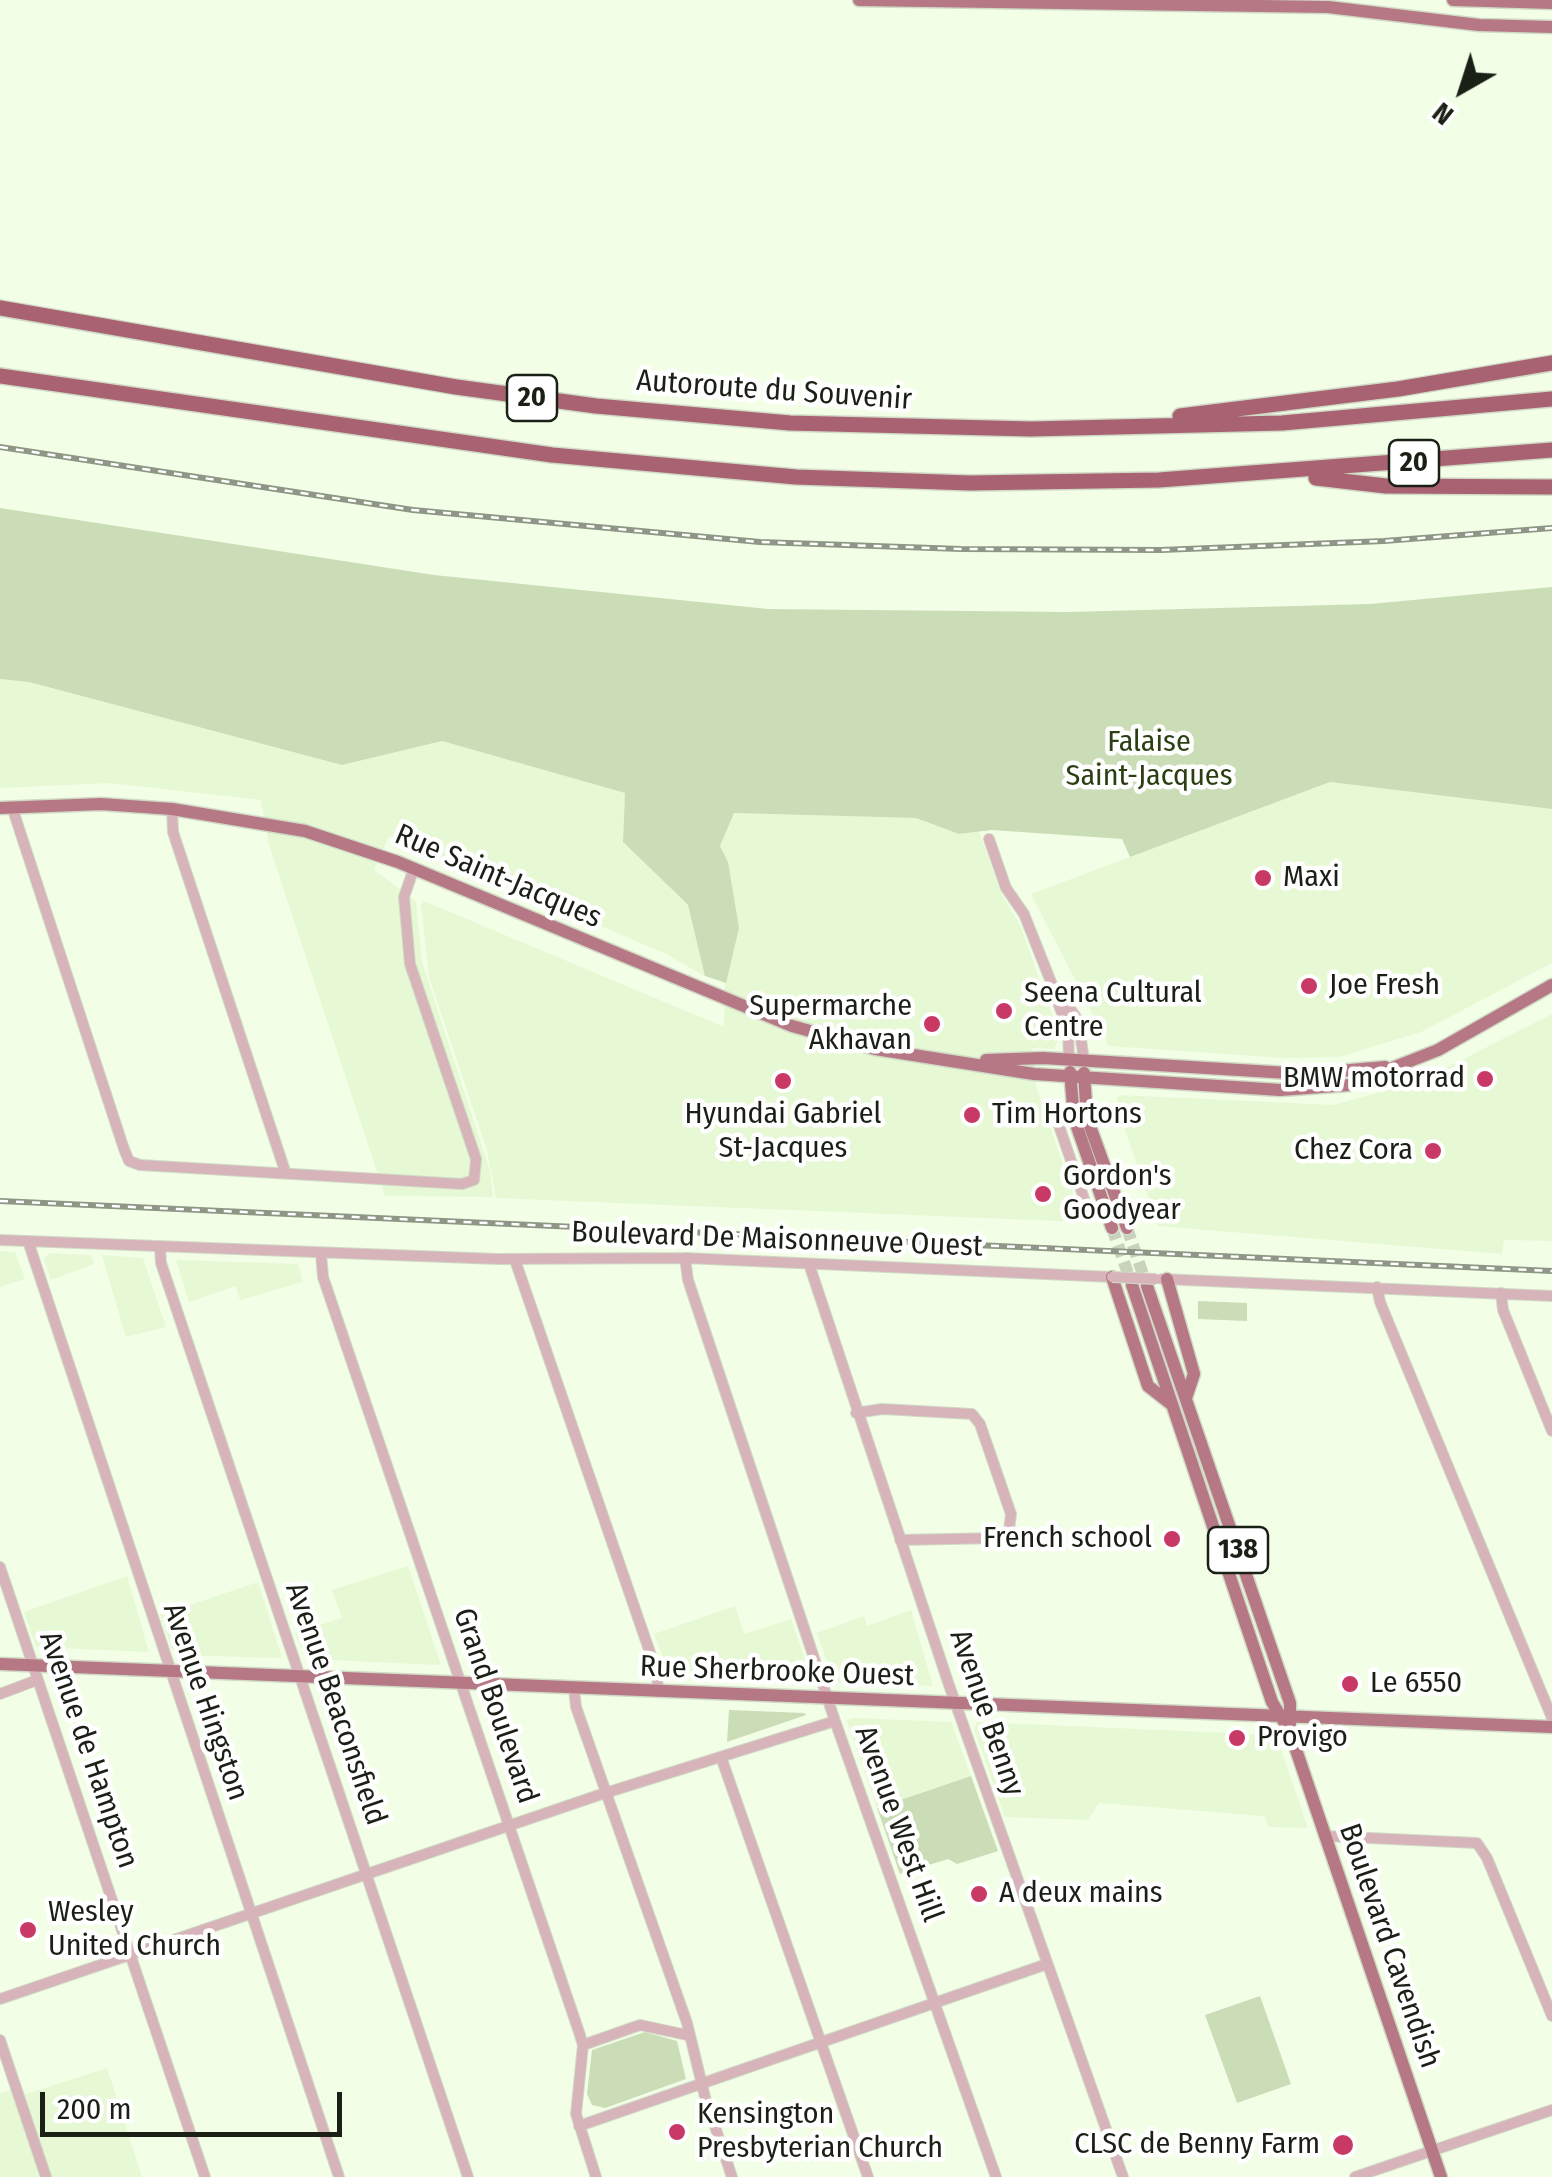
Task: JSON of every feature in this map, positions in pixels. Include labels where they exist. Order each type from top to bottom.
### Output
[{"type":"highway","name":"Autoroute du Souvenir","points":[[0,308],[384,376],[596,406],[790,423],[1071,428],[1307,421],[1552,399]]},
{"type":"highway","points":[[1071,428],[1387,391],[1552,363]]},
{"type":"highway","name":"20","points":[[0,376],[498,448],[743,474],[970,483],[1275,474],[1552,450]]},
{"type":"highway","points":[[1275,474],[1386,486],[1552,487]]},
{"type":"main road","points":[[860,0],[1316,6],[1479,25],[1552,27]]},
{"type":"main road","points":[[1452,0],[1552,4]]},
{"type":"main road","name":"Rue Saint-Jacques","points":[[6,807],[101,804],[289,826],[414,868],[779,1022],[857,1046],[1077,1076],[1308,1090],[1358,1083],[1438,1050],[1552,985]]},
{"type":"main road","points":[[1069,1059],[1127,1228]]},
{"type":"main road","name":"Rue Saint-Jacques","points":[[964,1062],[1069,1059],[1281,1074],[1392,1067]]},
{"type":"main road","points":[[1084,1060],[1072,1108],[1112,1228]]},
{"type":"main road","points":[[1112,1277],[1148,1386],[1171,1404]]},
{"type":"main road","points":[[1157,1281],[1194,1374],[1186,1398]]},
{"type":"main road","name":"Boulevard Cavendish","points":[[1157,1281],[1186,1398],[1290,1703],[1286,1717]]},
{"type":"main road","name":"Boulevard Cavendish","points":[[1132,1285],[1272,1702],[1286,1717],[1442,2177]]},
{"type":"main road","name":"Rue Sherbrooke Ouest","points":[[0,1664],[1552,1727]]},
{"type":"street","points":[[6,807],[129,1161],[462,1184],[476,1178],[476,1158],[410,964],[404,897],[414,868]]},
{"type":"street","points":[[172,810],[173,832],[285,1172]]},
{"type":"street","points":[[989,839],[1006,888],[1022,910],[1051,982],[1068,1031],[1069,1059]]},
{"type":"street","points":[[1051,982],[1078,1020],[1084,1060]]},
{"type":"street","points":[[1072,1108],[1058,1112],[1057,1119],[1090,1216]]},
{"type":"street","name":"Boulevard De Maisonneuve Ouest","points":[[0,1240],[516,1260],[685,1258],[1552,1296]]},
{"type":"street","name":"Avenue Hingston","points":[[28,1241],[168,1672],[339,2177]]},
{"type":"street","name":"Avenue Beaconsfield","points":[[160,1246],[161,1263],[468,2177]]},
{"type":"street","name":"Grand Boulevard","points":[[321,1254],[323,1277],[582,2045],[578,2126],[596,2177]]},
{"type":"street","name":"Avenue West Hill","points":[[685,1258],[688,1280],[828,1700],[996,2177]]},
{"type":"street","points":[[516,1260],[657,1672],[658,1692]]},
{"type":"street","name":"Avenue Benny","points":[[809,1264],[956,1704],[1123,2177]]},
{"type":"street","points":[[1378,1287],[1394,1338],[1552,1718]]},
{"type":"street","points":[[1501,1294],[1503,1310],[1552,1432]]},
{"type":"street","points":[[856,1413],[882,1409],[972,1414],[980,1424],[1011,1514],[1009,1530],[1000,1538],[900,1540]]},
{"type":"street","name":"Avenue de Hampton","points":[[0,1567],[205,2177]]},
{"type":"street","points":[[0,1694],[38,1680]]},
{"type":"street","points":[[574,1689],[576,1707],[687,2023],[687,2035],[732,2177]]},
{"type":"street","points":[[0,2000],[606,1793],[835,1720]]},
{"type":"street","points":[[721,1757],[868,2177]]},
{"type":"street","points":[[1326,1836],[1477,1843],[1487,1858],[1552,2016]]},
{"type":"street","points":[[578,2126],[1047,1964]]},
{"type":"street","points":[[582,2045],[640,2025],[687,2035]]},
{"type":"street","points":[[0,2040],[46,2177]]},
{"type":"street","points":[[1355,2177],[1552,2110]]},
{"type":"shaded area","points":[[0,679],[29,682],[342,765],[442,741],[625,793],[623,842],[688,906],[707,971],[705,976],[664,953],[389,836],[374,870],[416,901],[422,962],[490,1171],[493,1197],[385,1196],[269,845],[261,800],[110,783],[0,788]]},
{"type":"shaded area","points":[[1330,782],[1552,809],[1552,963],[1421,1032],[1339,1057],[1285,1058],[1109,1046],[1031,894]]},
{"type":"shaded area","points":[[733,813],[916,818],[959,834],[979,832],[1001,893],[1020,925],[1060,1036],[1054,1049],[1032,1048],[1036,1086],[1083,1222],[496,1198],[487,1150],[429,977],[421,905],[424,901],[724,1027],[728,862],[720,846]]},
{"type":"shaded area","points":[[1552,1014],[1552,1241],[1504,1240],[1502,1254],[1158,1226],[1116,1103],[1119,1095],[1333,1105],[1418,1082]]},
{"type":"shaded area","points":[[0,1251],[15,1252],[25,1279],[0,1287]]},
{"type":"shaded area","points":[[49,1253],[91,1255],[94,1264],[51,1280],[44,1259]]},
{"type":"shaded area","points":[[102,1255],[143,1258],[166,1327],[126,1337]]},
{"type":"shaded area","points":[[176,1260],[298,1264],[303,1282],[240,1300],[236,1286],[189,1302]]},
{"type":"shaded area","points":[[408,1566],[441,1665],[306,1659],[295,1633],[342,1618],[332,1590]]},
{"type":"shaded area","points":[[127,1576],[149,1652],[36,1647],[24,1612]]},
{"type":"shaded area","points":[[258,1582],[282,1658],[179,1655],[172,1650],[160,1615]]},
{"type":"shaded area","points":[[735,1606],[744,1634],[791,1619],[811,1676],[809,1682],[671,1677],[654,1634]]},
{"type":"shaded area","points":[[911,1610],[933,1686],[834,1682],[817,1633],[864,1616],[867,1626]]},
{"type":"shaded area","points":[[847,1720],[951,1722],[971,1776],[877,1808],[849,1728]]},
{"type":"shaded area","points":[[977,1722],[1276,1735],[1308,1828],[1269,1827],[1264,1816],[1099,1803],[1088,1820],[1005,1817],[974,1729]]},
{"type":"shaded area","points":[[107,2068],[142,2177],[0,2177],[0,2093],[14,2089],[17,2097]]},
{"type":"green space","name":"Falaise Saint-Jacques","points":[[0,508],[434,575],[768,609],[1068,612],[1370,604],[1552,587],[1552,809],[1330,782],[1130,857],[1122,839],[992,830],[959,834],[916,818],[734,813],[720,846],[728,862],[739,928],[726,983],[705,976],[688,905],[623,842],[625,793],[442,741],[342,765],[29,682],[0,679]]},
{"type":"green space","points":[[1198,1301],[1247,1303],[1247,1321],[1198,1319]]},
{"type":"green space","points":[[729,1710],[804,1713],[806,1715],[727,1742]]},
{"type":"green space","points":[[971,1776],[998,1851],[957,1864],[948,1859],[900,1874],[877,1808]]},
{"type":"green space","points":[[1260,1996],[1291,2084],[1237,2103],[1205,2015]]},
{"type":"green space","points":[[645,2032],[677,2041],[686,2079],[605,2108],[592,2105],[587,2094],[592,2050]]},
{"type":"tunnel","points":[[1112,1228],[1132,1285]]},
{"type":"tunnel","points":[[1127,1228],[1147,1286]]},
{"type":"railway","points":[[0,447],[413,510],[760,542],[1161,550],[1384,541],[1552,528]]},
{"type":"railway","points":[[0,1201],[1552,1271]]},
{"type":"place","name":"Maxi","points":[[1263,878]]},
{"type":"place","name":"Joe Fresh","points":[[1309,986]]},
{"type":"place","name":"Seena Cultural Centre","points":[[1004,1011]]},
{"type":"place","name":"Supermarche Akhavan","points":[[932,1024]]},
{"type":"place","name":"BMW motorrad","points":[[1485,1079]]},
{"type":"place","name":"Hyundai Gabriel St-Jacques","points":[[783,1081]]},
{"type":"place","name":"Tim Hortons","points":[[972,1115]]},
{"type":"place","name":"Chez Cora","points":[[1433,1151]]},
{"type":"place","name":"Gordon's Goodyear","points":[[1043,1194]]},
{"type":"place","name":"French school","points":[[1172,1539]]},
{"type":"place","name":"Le 6550","points":[[1350,1684]]},
{"type":"place","name":"Provigo","points":[[1237,1738]]},
{"type":"place","name":"A deux mains","points":[[979,1894]]},
{"type":"place","name":"Wesley United Church","points":[[28,1930]]},
{"type":"place","name":"Kensington Presbyterian Church","points":[[677,2132]]},
{"type":"place","name":"CLSC de Benny Farm","points":[[1343,2145]]}]
